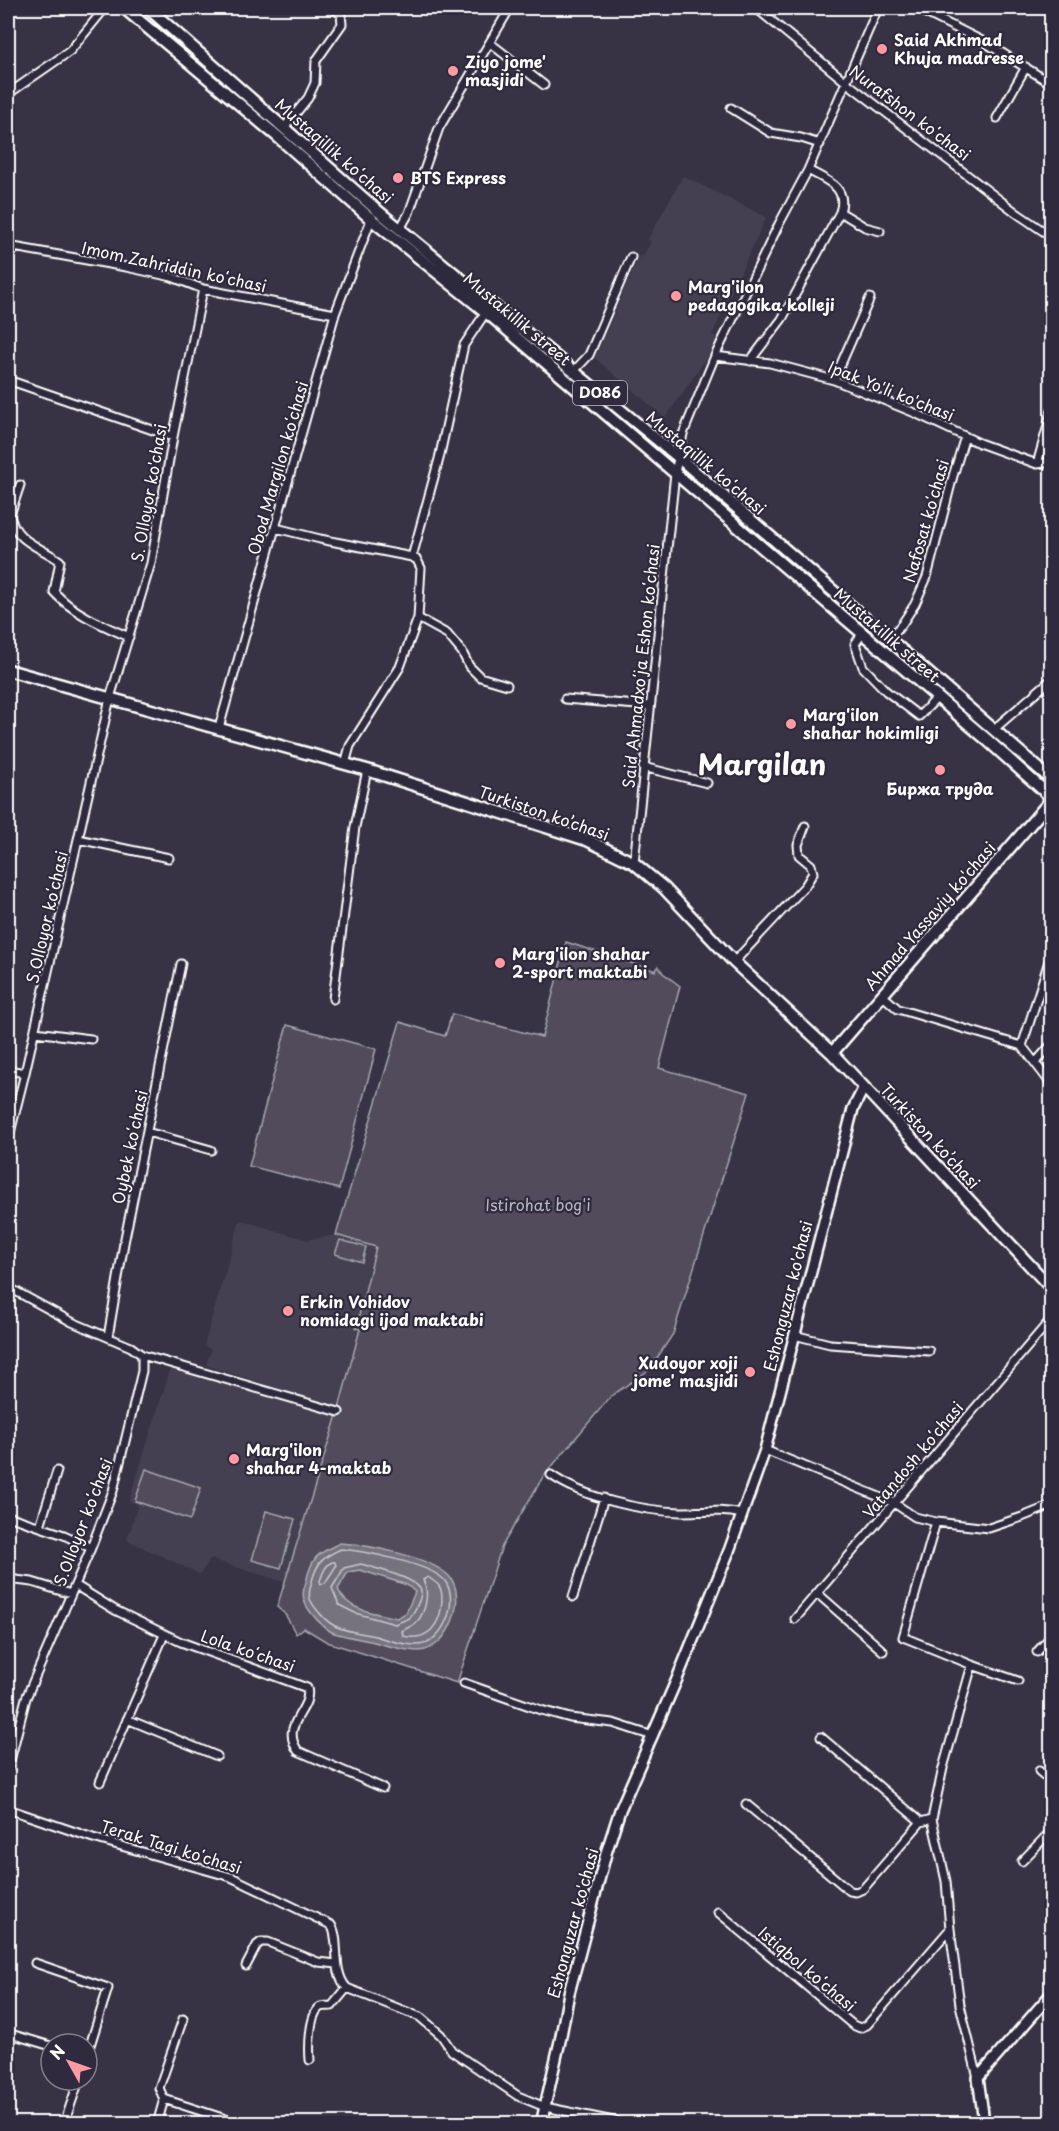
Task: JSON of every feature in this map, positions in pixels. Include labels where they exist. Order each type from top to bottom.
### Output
[{"type":"main road","name":"Mustakillik street","points":[[124,8],[374,215],[1052,798]]},
{"type":"main road","name":"Mustaqillik koʻchasi","points":[[148,8],[284,128],[374,215],[400,229],[678,457],[1052,780]]},
{"type":"main road","name":"Turkiston ko’chasi","points":[[8,670],[367,770],[587,840],[634,863],[664,888],[734,963],[832,1053],[1052,1289]]},
{"type":"main road","name":"Ahmad Yassaviy ko'chasi","points":[[832,1053],[1052,798]]},
{"type":"street","points":[[8,94],[70,51],[105,8]]},
{"type":"street","points":[[284,128],[308,98],[315,83],[316,61],[342,24],[341,14],[332,8]]},
{"type":"street","points":[[400,229],[409,213],[439,128],[510,8]]},
{"type":"street","name":"Nurafshon koʻchasi","points":[[756,8],[846,82],[1018,214],[1052,237]]},
{"type":"street","name":"Said Ahmadxoʻja Eshon koʻchasi","points":[[634,863],[675,473],[682,434],[715,356],[820,144],[878,8]]},
{"type":"street","points":[[916,8],[986,43],[1052,84]]},
{"type":"street","points":[[490,43],[544,85]]},
{"type":"street","points":[[997,118],[1026,67]]},
{"type":"street","points":[[730,108],[771,134],[801,138],[820,144]]},
{"type":"street","points":[[750,361],[782,320],[844,201],[843,196],[830,182],[808,170]]},
{"type":"street","points":[[840,212],[865,226],[880,231]]},
{"type":"street","name":"Obod Margilon koʻchasi","points":[[219,728],[335,314],[374,215]]},
{"type":"street","points":[[8,261],[10,246]]},
{"type":"street","name":"Imom Zahriddin koʻchasi","points":[[10,246],[149,272],[172,277],[203,289],[335,314]]},
{"type":"street","points":[[574,371],[589,355],[631,257]]},
{"type":"street","name":"S. Olloyor ko'chasi","points":[[110,698],[151,563],[173,437],[203,289]]},
{"type":"street","points":[[834,380],[870,298]]},
{"type":"street","points":[[412,556],[439,459],[464,345],[486,312]]},
{"type":"street","name":"Ipak Yo'li ko'chasi","points":[[715,356],[799,370],[834,380],[1037,464],[1052,462]]},
{"type":"street","points":[[8,380],[173,437]]},
{"type":"street","points":[[1037,464],[1052,411]]},
{"type":"street","name":"Nafosat koʻchasi","points":[[888,640],[915,604],[927,577],[952,476],[965,436]]},
{"type":"street","points":[[20,486],[10,515],[11,519],[23,539],[60,561],[54,592],[94,622],[129,637]]},
{"type":"street","points":[[276,528],[320,539],[412,556],[421,568],[418,618],[400,667],[350,746],[345,764]]},
{"type":"street","points":[[418,618],[447,634],[480,678],[507,686]]},
{"type":"street","points":[[862,633],[855,644],[863,667],[886,691],[919,716],[938,698]]},
{"type":"street","points":[[993,730],[1052,679]]},
{"type":"street","name":"S.Olloyor koʻchasi","points":[[8,1141],[35,1032],[110,698]]},
{"type":"street","points":[[565,699],[650,706]]},
{"type":"street","points":[[643,767],[707,783]]},
{"type":"street","points":[[333,999],[352,849],[367,770]]},
{"type":"street","points":[[734,963],[806,886],[813,873],[811,865],[799,855],[798,846],[805,826]]},
{"type":"street","points":[[78,839],[169,858]]},
{"type":"street","points":[[1022,1046],[1049,961]]},
{"type":"street","name":"Oybek koʻchasi","points":[[108,1337],[124,1243],[181,964]]},
{"type":"street","points":[[882,995],[898,1009],[1022,1046],[1052,1085]]},
{"type":"street","points":[[35,1032],[91,1039]]},
{"type":"street","points":[[1035,1063],[1052,1044]]},
{"type":"street","points":[[8,1070],[25,1073]]},
{"type":"street","name":"Eshonguzar ko'chasi","points":[[542,2124],[569,1993],[607,1850],[620,1810],[699,1625],[765,1450],[853,1108],[864,1087]]},
{"type":"street","points":[[147,1132],[211,1150]]},
{"type":"street","points":[[8,1287],[72,1322],[131,1347],[142,1355],[339,1412]]},
{"type":"street","name":"Vatandosh koʻchasi","points":[[795,1619],[1052,1318]]},
{"type":"street","points":[[794,1335],[830,1344],[929,1351]]},
{"type":"street","name":"S.Olloyor koʻchasi","points":[[8,1769],[26,1698],[91,1548],[113,1491],[142,1371],[142,1355]]},
{"type":"street","points":[[765,1450],[894,1503],[915,1517],[936,1522],[989,1528],[1052,1505]]},
{"type":"street","points":[[40,1526],[57,1471]]},
{"type":"street","points":[[551,1475],[565,1484],[604,1498],[666,1510],[726,1510],[742,1514]]},
{"type":"street","points":[[573,1597],[604,1498]]},
{"type":"street","points":[[8,1516],[40,1526],[91,1548]]},
{"type":"street","points":[[936,1522],[903,1637],[1018,1681]]},
{"type":"street","points":[[8,1579],[32,1582],[71,1594]]},
{"type":"street","name":"Lola koʻchasi","points":[[75,1585],[115,1610],[164,1635],[307,1688],[308,1695],[292,1733],[293,1743],[298,1751],[382,1788]]},
{"type":"street","points":[[817,1593],[883,1651]]},
{"type":"street","points":[[100,1782],[164,1635]]},
{"type":"street","points":[[1037,1652],[1052,1635]]},
{"type":"street","points":[[972,1665],[943,1768],[932,1819],[946,1881],[960,2004],[978,2078],[983,2114],[981,2124]]},
{"type":"street","points":[[464,1683],[541,1710],[570,1718],[613,1724],[653,1736]]},
{"type":"street","points":[[127,1719],[217,1756]]},
{"type":"street","points":[[821,1737],[921,1822]]},
{"type":"street","points":[[1039,1771],[1052,1782]]},
{"type":"street","points":[[746,1804],[850,1891],[856,1892],[863,1889],[921,1822],[932,1819]]},
{"type":"street","name":"Terak Tagi koʻchasi","points":[[8,1809],[93,1838],[231,1877],[331,1925],[334,1931],[342,1983],[347,1988]]},
{"type":"street","points":[[1023,1862],[1052,1830]]},
{"type":"street","name":"Istiqbol koʻchasi","points":[[718,1912],[853,2025],[860,2028],[867,2025],[950,1929]]},
{"type":"street","points":[[246,1966],[257,1945],[261,1942],[268,1942],[318,1962],[338,1964]]},
{"type":"street","points":[[34,1963],[108,1988],[94,2032]]},
{"type":"street","points":[[310,2060],[310,2036],[317,2010],[321,2006],[332,2006],[347,1988],[420,2017],[432,2025],[452,2051],[518,2096],[545,2107],[628,2124]]},
{"type":"street","points":[[978,2078],[1052,1993]]},
{"type":"street","points":[[157,2124],[164,2099],[159,2088],[183,2019]]},
{"type":"street","points":[[14,2035],[39,2042]]},
{"type":"street","points":[[64,2124],[75,2092]]},
{"type":"street","points":[[164,2099],[241,2124]]},
{"type":"shaded area","name":"Marg'ilon pedagogika kolleji","points":[[683,176],[766,217],[712,335],[720,339],[665,418],[595,358],[639,256],[643,257],[651,241],[648,239]]},
{"type":"shaded area","name":"Erkin Vohidov nomidagi ijod maktabi","points":[[240,1220],[307,1240],[336,1235],[377,1247],[356,1328],[360,1329],[339,1408],[206,1365],[211,1349],[204,1346]]},
{"type":"shaded area","name":"Marg'ilon shahar 4-maktab","points":[[172,1364],[340,1417],[287,1583],[211,1559],[200,1574],[127,1540],[138,1505],[129,1501]]},
{"type":"green space","name":"Istirohat bog'i","points":[[566,942],[656,971],[658,966],[663,973],[680,986],[659,1068],[749,1093],[673,1334],[649,1370],[611,1396],[543,1477],[502,1546],[457,1683],[327,1642],[304,1628],[296,1634],[285,1614],[277,1607],[338,1412],[360,1329],[356,1328],[376,1247],[336,1235],[400,1022],[445,1036],[452,1014],[542,1037]]},
{"type":"green space","points":[[287,1025],[376,1049],[339,1189],[249,1166]]},
{"type":"green space","points":[[340,1240],[366,1247],[362,1262],[335,1254]]},
{"type":"green space","points":[[146,1469],[201,1488],[190,1520],[135,1501]]},
{"type":"green space","points":[[266,1511],[295,1519],[281,1568],[252,1560]]},
{"type":"water","points":[[340,1543],[366,1546],[412,1557],[448,1575],[457,1595],[456,1608],[447,1632],[439,1642],[419,1651],[408,1650],[334,1633],[321,1624],[312,1614],[303,1597],[308,1573],[313,1561],[321,1553]],"holes":[[[360,1570],[407,1585],[415,1592],[406,1613],[397,1618],[355,1607],[342,1596],[338,1589],[348,1572]]]},
{"type":"place","name":"Said Akhmad Khuja madresse","points":[[882,49]]},
{"type":"place","name":"Ziyo jome' masjidi","points":[[453,71]]},
{"type":"place","name":"BTS Express","points":[[398,178]]},
{"type":"place","name":"Marg'ilon pedagogika kolleji","points":[[676,296]]},
{"type":"place","name":"Marg'ilon shahar hokimligi","points":[[791,724]]},
{"type":"place","name":"Биржа труда","points":[[940,770]]},
{"type":"place","name":"Marg'ilon shahar 2-sport maktabi","points":[[500,963]]},
{"type":"place","name":"Erkin Vohidov nomidagi ijod maktabi","points":[[288,1311]]},
{"type":"place","name":"Xudoyor xoji jome' masjidi","points":[[750,1372]]},
{"type":"place","name":"Marg'ilon shahar 4-maktab","points":[[234,1459]]},
{"type":"district","name":"Margilan","points":[[762,765]]}]
